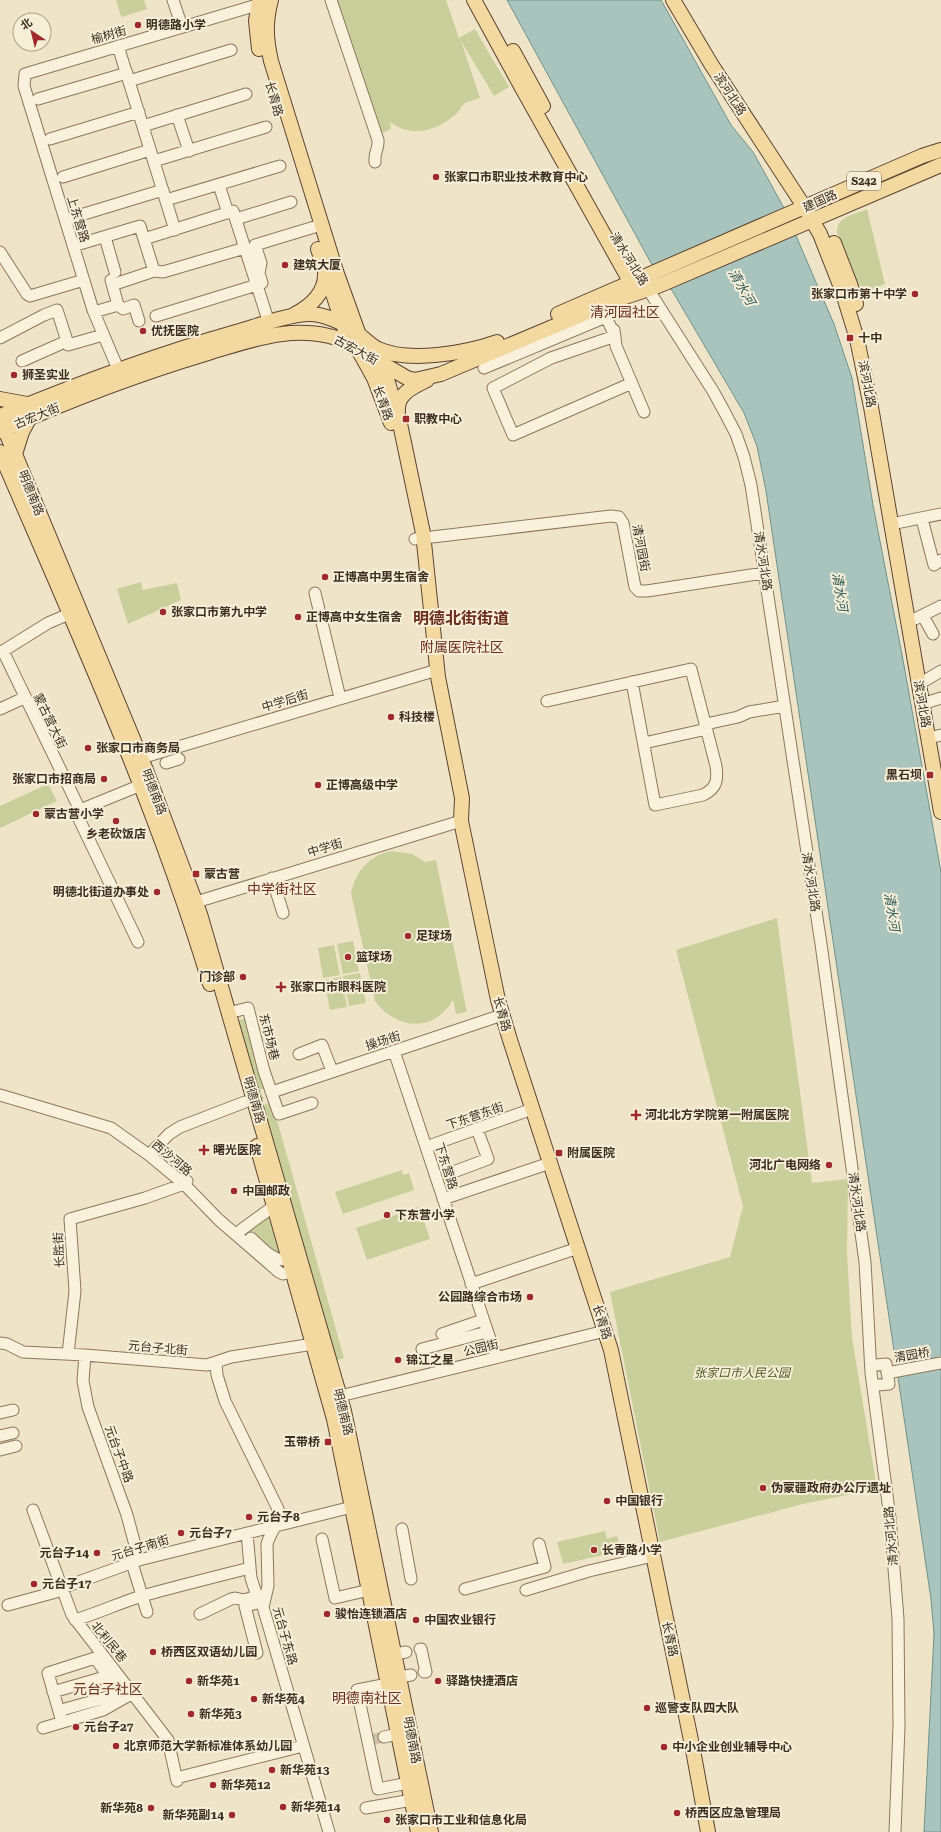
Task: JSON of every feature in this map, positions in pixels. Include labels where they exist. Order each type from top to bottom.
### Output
[{"type":"main road","name":"清水河北路","points":[[474,0],[522,88],[644,283]]},
{"type":"main road","name":"清水河北路","points":[[485,0],[604,217],[644,283]]},
{"type":"main road","name":"滨河北路","points":[[673,0],[711,64],[809,206]]},
{"type":"main road","name":"滨河北路","points":[[682,0],[717,60],[816,218],[820,234],[842,290],[857,339],[915,618],[922,680],[931,701],[941,812]]},
{"type":"main road","name":"长青路","points":[[264,3],[256,21],[257,38],[260,51],[316,227],[330,270],[359,335],[385,368],[399,418],[418,503],[419,539],[433,671],[462,798],[461,821],[502,1015],[611,1350],[693,1750],[708,1832]]},
{"type":"main road","name":"建国路","points":[[791,221],[809,206],[922,156],[941,150]]},
{"type":"main road","name":"建国路","points":[[791,221],[816,218],[941,165]]},
{"type":"main road","name":"S242","points":[[644,283],[791,221]]},
{"type":"main road","name":"长青路","points":[[330,270],[333,294],[343,324],[378,388],[390,421],[419,539]]},
{"type":"main road","points":[[287,318],[305,309],[324,288],[325,281],[330,270]]},
{"type":"main road","name":"古宏大街","points":[[1,423],[29,419],[154,370],[238,344],[282,334],[299,333],[332,336],[342,340],[385,368],[415,380],[441,374],[542,337],[644,283]]},
{"type":"main road","name":"古宏大街","points":[[1,423],[28,404],[118,369],[204,341],[287,318],[310,314],[343,324],[377,349],[386,352],[419,355],[456,353],[493,343],[644,283]]},
{"type":"main road","points":[[282,334],[304,326],[318,316],[325,308],[333,294]]},
{"type":"main road","points":[[378,388],[379,381],[385,368],[401,359],[419,355]]},
{"type":"main road","points":[[399,418],[398,407],[403,394],[441,374]]},
{"type":"main road","points":[[0,399],[28,404]]},
{"type":"main road","points":[[15,454],[22,432],[29,419]]},
{"type":"main road","name":"明德南路","points":[[1,423],[15,454],[28,502],[69,614],[196,902],[204,948],[274,1206],[296,1265],[340,1396],[401,1653],[398,1734],[418,1832]]},
{"type":"main road","name":"明德南路","points":[[0,452],[3,466],[28,502],[141,758],[142,779],[189,916],[204,948],[228,1014],[296,1265],[313,1344],[334,1419],[369,1590],[400,1678],[431,1832]]},
{"type":"main road","name":"滨河北路","points":[[935,736],[941,764]]},
{"type":"street","points":[[173,0],[182,27]]},
{"type":"street","points":[[331,0],[378,140],[379,146],[375,153],[376,162]]},
{"type":"street","name":"榆树街","points":[[25,74],[264,3]]},
{"type":"street","points":[[118,46],[175,230]]},
{"type":"street","points":[[38,99],[231,50]]},
{"type":"street","name":"上东营路","points":[[25,74],[24,86],[73,246],[94,312],[118,369]]},
{"type":"street","points":[[143,126],[246,94]]},
{"type":"street","points":[[50,139],[139,112]]},
{"type":"street","points":[[177,115],[188,151]]},
{"type":"street","points":[[154,161],[266,127]]},
{"type":"street","points":[[63,177],[150,150]]},
{"type":"street","points":[[74,217],[164,195],[219,185],[280,166]]},
{"type":"street","points":[[219,185],[245,248],[269,323]]},
{"type":"street","points":[[144,239],[290,202]]},
{"type":"street","points":[[73,246],[140,226],[154,271]]},
{"type":"street","points":[[264,308],[271,306],[259,273],[261,263],[256,245],[316,227]]},
{"type":"street","points":[[105,237],[115,278],[118,305],[123,309],[134,306],[139,321]]},
{"type":"street","points":[[115,278],[154,271],[163,272],[245,248]]},
{"type":"street","points":[[0,252],[23,288],[30,296],[84,280]]},
{"type":"street","name":"清水河北路","points":[[644,283],[713,391],[736,434],[744,456],[751,485],[821,944],[865,1262],[871,1373],[890,1518],[898,1619],[899,1726],[895,1832]]},
{"type":"street","points":[[156,316],[257,285]]},
{"type":"street","points":[[94,312],[118,305]]},
{"type":"street","points":[[604,305],[614,330],[616,346],[644,412]]},
{"type":"street","points":[[0,338],[44,315],[57,310],[68,345],[104,335]]},
{"type":"street","points":[[484,368],[542,337],[606,317],[615,336]]},
{"type":"street","points":[[615,336],[551,358],[493,388],[513,435],[632,383]]},
{"type":"street","points":[[542,337],[551,358]]},
{"type":"street","points":[[22,361],[67,341]]},
{"type":"street","points":[[895,523],[922,519],[941,514]]},
{"type":"street","name":"清河园街","points":[[419,539],[612,516],[619,517],[623,523],[635,587],[639,591],[647,592],[764,573]]},
{"type":"street","points":[[922,519],[934,565],[941,560]]},
{"type":"street","points":[[315,593],[340,698]]},
{"type":"street","points":[[933,634],[915,618],[941,606]]},
{"type":"street","name":"蒙古营大街","points":[[69,614],[48,623],[3,652],[24,698],[80,810],[79,819],[138,942]]},
{"type":"street","points":[[547,701],[632,682],[691,669],[716,766],[716,782],[714,789],[704,795],[656,805],[632,682]]},
{"type":"street","name":"中学后街","points":[[141,758],[233,733],[340,698],[433,671]]},
{"type":"street","points":[[922,680],[941,671]]},
{"type":"street","points":[[0,709],[24,698]]},
{"type":"street","points":[[644,743],[706,727],[749,712],[785,706]]},
{"type":"street","points":[[212,743],[233,733],[255,729]]},
{"type":"street","points":[[170,750],[172,761]]},
{"type":"street","points":[[80,810],[142,779]]},
{"type":"street","name":"中学街","points":[[196,902],[461,821]]},
{"type":"street","points":[[272,878],[283,913]]},
{"type":"street","name":"东市场巷","points":[[228,1014],[248,1008],[264,1071],[272,1092]]},
{"type":"street","name":"操场街","points":[[272,1092],[502,1015]]},
{"type":"street","points":[[299,1054],[322,1046],[332,1072]]},
{"type":"street","name":"下东营路","points":[[394,1051],[496,1357]]},
{"type":"street","name":"西沙河路","points":[[0,1088],[97,1116],[124,1129],[274,1258],[296,1265]]},
{"type":"street","points":[[272,1092],[279,1114],[312,1103]]},
{"type":"street","name":"西沙河路","points":[[0,1095],[112,1128],[151,1153]]},
{"type":"street","points":[[151,1153],[169,1134],[180,1127],[245,1102]]},
{"type":"street","name":"下东营东街","points":[[426,1147],[532,1109]]},
{"type":"street","points":[[456,1171],[488,1159],[478,1129]]},
{"type":"street","points":[[443,1198],[550,1163]]},
{"type":"street","name":"西沙河路","points":[[185,1183],[219,1220],[279,1272],[282,1274],[296,1265]]},
{"type":"street","name":"长胜街","points":[[68,1354],[74,1291],[70,1219],[144,1198],[185,1183]]},
{"type":"street","points":[[241,1230],[274,1206]]},
{"type":"street","points":[[471,1284],[578,1248]]},
{"type":"street","points":[[442,1334],[483,1320]]},
{"type":"street","name":"公园街","points":[[340,1396],[605,1331]]},
{"type":"street","points":[[422,1349],[487,1332]]},
{"type":"street","name":"元台子北街","points":[[0,1343],[7,1344],[23,1352],[85,1355],[207,1365],[216,1363],[231,1356],[313,1344]]},
{"type":"street","name":"元台子中路","points":[[85,1355],[83,1381],[88,1407],[127,1515],[142,1596],[147,1612]]},
{"type":"street","name":"元台子东路","points":[[216,1363],[217,1375],[226,1401],[240,1433],[277,1505],[279,1516],[277,1526],[267,1544],[268,1586],[262,1597],[264,1612],[328,1832]]},
{"type":"street","name":"清园桥","points":[[883,1374],[941,1363]]},
{"type":"street","points":[[0,1413],[13,1410]]},
{"type":"street","points":[[0,1436],[13,1433]]},
{"type":"street","points":[[0,1450],[16,1446]]},
{"type":"street","name":"元台子南街","points":[[8,1606],[56,1592],[62,1588],[135,1561],[352,1507]]},
{"type":"street","name":"北利民巷","points":[[34,1510],[75,1620],[128,1692],[168,1740],[176,1780],[303,1746]]},
{"type":"street","points":[[402,1529],[411,1580]]},
{"type":"street","points":[[247,1533],[251,1578],[262,1597]]},
{"type":"street","points":[[322,1539],[335,1598],[369,1590]]},
{"type":"street","points":[[465,1589],[545,1567],[539,1544]]},
{"type":"street","points":[[526,1590],[589,1571],[653,1556]]},
{"type":"street","points":[[75,1620],[103,1611],[110,1606],[142,1596],[250,1568]]},
{"type":"street","points":[[200,1614],[231,1599],[235,1598],[244,1600],[262,1597]]},
{"type":"street","points":[[257,1653],[245,1606],[262,1597]]},
{"type":"street","points":[[420,1649],[421,1648],[426,1672],[424,1672]]},
{"type":"street","points":[[62,1722],[48,1673],[95,1658],[108,1676],[128,1692]]},
{"type":"street","points":[[53,1692],[108,1676]]},
{"type":"street","points":[[400,1678],[357,1690],[378,1789],[408,1783]]},
{"type":"street","points":[[65,1709],[128,1692]]},
{"type":"street","points":[[43,1728],[103,1710],[128,1692]]},
{"type":"street","points":[[384,1737],[398,1734]]},
{"type":"street","points":[[366,1808],[412,1800]]},
{"type":"green space","points":[[116,0],[144,0],[147,9],[121,17]]},
{"type":"green space","points":[[334,0],[446,0],[459,38],[475,29],[509,87],[494,96],[461,41],[480,98],[465,103],[448,121],[432,128],[415,131],[407,130],[390,122],[391,129],[380,134]]},
{"type":"green space","points":[[867,209],[885,284],[861,294],[837,232],[843,219]]},
{"type":"green space","points":[[141,582],[143,590],[177,583],[181,600],[128,624],[117,589]]},
{"type":"green space","points":[[48,784],[57,801],[0,828],[0,806]]},
{"type":"green space","points":[[391,851],[412,854],[425,862],[436,860],[467,1012],[456,1014],[453,1000],[445,1011],[436,1018],[415,1024],[393,1018],[375,1001],[351,893],[360,871],[376,857]]},
{"type":"green space","name":"张家口市人民公园","points":[[777,918],[812,1183],[848,1179],[847,1254],[852,1337],[877,1489],[803,1504],[660,1542],[610,1292],[730,1257],[743,1206],[676,950]]},
{"type":"green space","name":"篮球场","points":[[353,941],[359,971],[343,974],[337,944]]},
{"type":"green space","name":"篮球场","points":[[334,945],[340,975],[323,978],[318,948]]},
{"type":"green space","name":"篮球场","points":[[360,973],[366,1003],[349,1006],[343,976]]},
{"type":"green space","name":"篮球场","points":[[341,977],[347,1007],[330,1010],[324,980]]},
{"type":"green space","points":[[246,1018],[267,1087],[260,1090],[264,1099],[260,1100],[235,1021]]},
{"type":"green space","points":[[272,1102],[344,1358],[335,1361],[261,1106]]},
{"type":"green space","points":[[402,1170],[403,1175],[409,1173],[414,1190],[343,1214],[335,1192]]},
{"type":"green space","points":[[419,1207],[430,1239],[367,1260],[356,1228]]},
{"type":"green space","points":[[269,1217],[279,1252],[276,1254],[250,1230]]},
{"type":"green space","points":[[605,1531],[607,1539],[617,1536],[621,1551],[563,1564],[557,1542]]},
{"type":"water","name":"清水河","points":[[507,0],[661,0],[731,125],[753,152],[784,208],[834,324],[852,378],[873,505],[903,660],[941,872],[941,1832],[924,1832],[934,1634],[931,1599],[766,491],[757,446],[744,413],[673,292],[651,263]]},
{"type":"tunnel","points":[[370,1740],[384,1737]]},
{"type":"place","name":"明德路小学","points":[[138,25]]},
{"type":"place","name":"张家口市职业技术教育中心","points":[[436,177]]},
{"type":"place","name":"建筑大厦","points":[[285,265]]},
{"type":"place","name":"张家口市第十中学","points":[[915,294]]},
{"type":"place","name":"优抚医院","points":[[143,331]]},
{"type":"place","name":"十中","points":[[850,338]]},
{"type":"place","name":"狮圣实业","points":[[14,375]]},
{"type":"place","name":"职教中心","points":[[406,419]]},
{"type":"place","name":"正博高中男生宿舍","points":[[325,577]]},
{"type":"place","name":"张家口市第九中学","points":[[163,612]]},
{"type":"place","name":"正博高中女生宿舍","points":[[298,617]]},
{"type":"place","name":"科技楼","points":[[391,717]]},
{"type":"place","name":"张家口市商务局","points":[[88,748]]},
{"type":"place","name":"黑石坝","points":[[930,775]]},
{"type":"place","name":"张家口市招商局","points":[[104,779]]},
{"type":"place","name":"正博高级中学","points":[[318,785]]},
{"type":"place","name":"蒙古营小学","points":[[36,814]]},
{"type":"place","name":"乡老砍饭店","points":[[116,821]]},
{"type":"place","name":"蒙古营","points":[[196,874]]},
{"type":"place","name":"明德北街道办事处","points":[[157,892]]},
{"type":"place","name":"足球场","points":[[408,936]]},
{"type":"place","name":"篮球场","points":[[348,957]]},
{"type":"place","name":"门诊部","points":[[243,977]]},
{"type":"place","name":"张家口市眼科医院","points":[[281,987]]},
{"type":"place","name":"河北北方学院第一附属医院","points":[[636,1115]]},
{"type":"place","name":"曙光医院","points":[[204,1150]]},
{"type":"place","name":"附属医院","points":[[559,1153]]},
{"type":"place","name":"河北广电网络","points":[[829,1165]]},
{"type":"place","name":"中国邮政","points":[[234,1191]]},
{"type":"place","name":"下东营小学","points":[[387,1215]]},
{"type":"place","name":"公园路综合市场","points":[[530,1297]]},
{"type":"place","name":"锦江之星","points":[[398,1360]]},
{"type":"place","name":"玉带桥","points":[[328,1442]]},
{"type":"place","name":"伪蒙疆政府办公厅遗址","points":[[763,1488]]},
{"type":"place","name":"中国银行","points":[[607,1501]]},
{"type":"place","name":"元台子8","points":[[249,1517]]},
{"type":"place","name":"元台子7","points":[[181,1533]]},
{"type":"place","name":"长青路小学","points":[[594,1550]]},
{"type":"place","name":"元台子14","points":[[97,1553]]},
{"type":"place","name":"元台子17","points":[[34,1584]]},
{"type":"place","name":"骏怡连锁酒店","points":[[327,1614]]},
{"type":"place","name":"中国农业银行","points":[[416,1620]]},
{"type":"place","name":"桥西区双语幼儿园","points":[[153,1652]]},
{"type":"place","name":"新华苑1","points":[[189,1681]]},
{"type":"place","name":"驿路快捷酒店","points":[[438,1681]]},
{"type":"place","name":"新华苑4","points":[[254,1699]]},
{"type":"place","name":"巡警支队四大队","points":[[647,1708]]},
{"type":"place","name":"新华苑3","points":[[191,1714]]},
{"type":"place","name":"元台子27","points":[[76,1727]]},
{"type":"place","name":"北京师范大学新标准体系幼儿园","points":[[116,1746]]},
{"type":"place","name":"中小企业创业辅导中心","points":[[664,1747]]},
{"type":"place","name":"新华苑13","points":[[272,1770]]},
{"type":"place","name":"新华苑12","points":[[213,1785]]},
{"type":"place","name":"新华苑14","points":[[283,1807]]},
{"type":"place","name":"新华苑8","points":[[151,1808]]},
{"type":"place","name":"桥西区应急管理局","points":[[677,1813]]},
{"type":"place","name":"新华苑副14","points":[[232,1815]]},
{"type":"place","name":"张家口市工业和信息化局","points":[[387,1820]]},
{"type":"district","name":"清河园社区","points":[[625,312]]},
{"type":"district","name":"明德北街街道","points":[[461,618]]},
{"type":"district","name":"附属医院社区","points":[[462,647]]},
{"type":"district","name":"中学街社区","points":[[282,889]]},
{"type":"district","name":"元台子社区","points":[[108,1689]]},
{"type":"district","name":"明德南社区","points":[[367,1698]]}]
